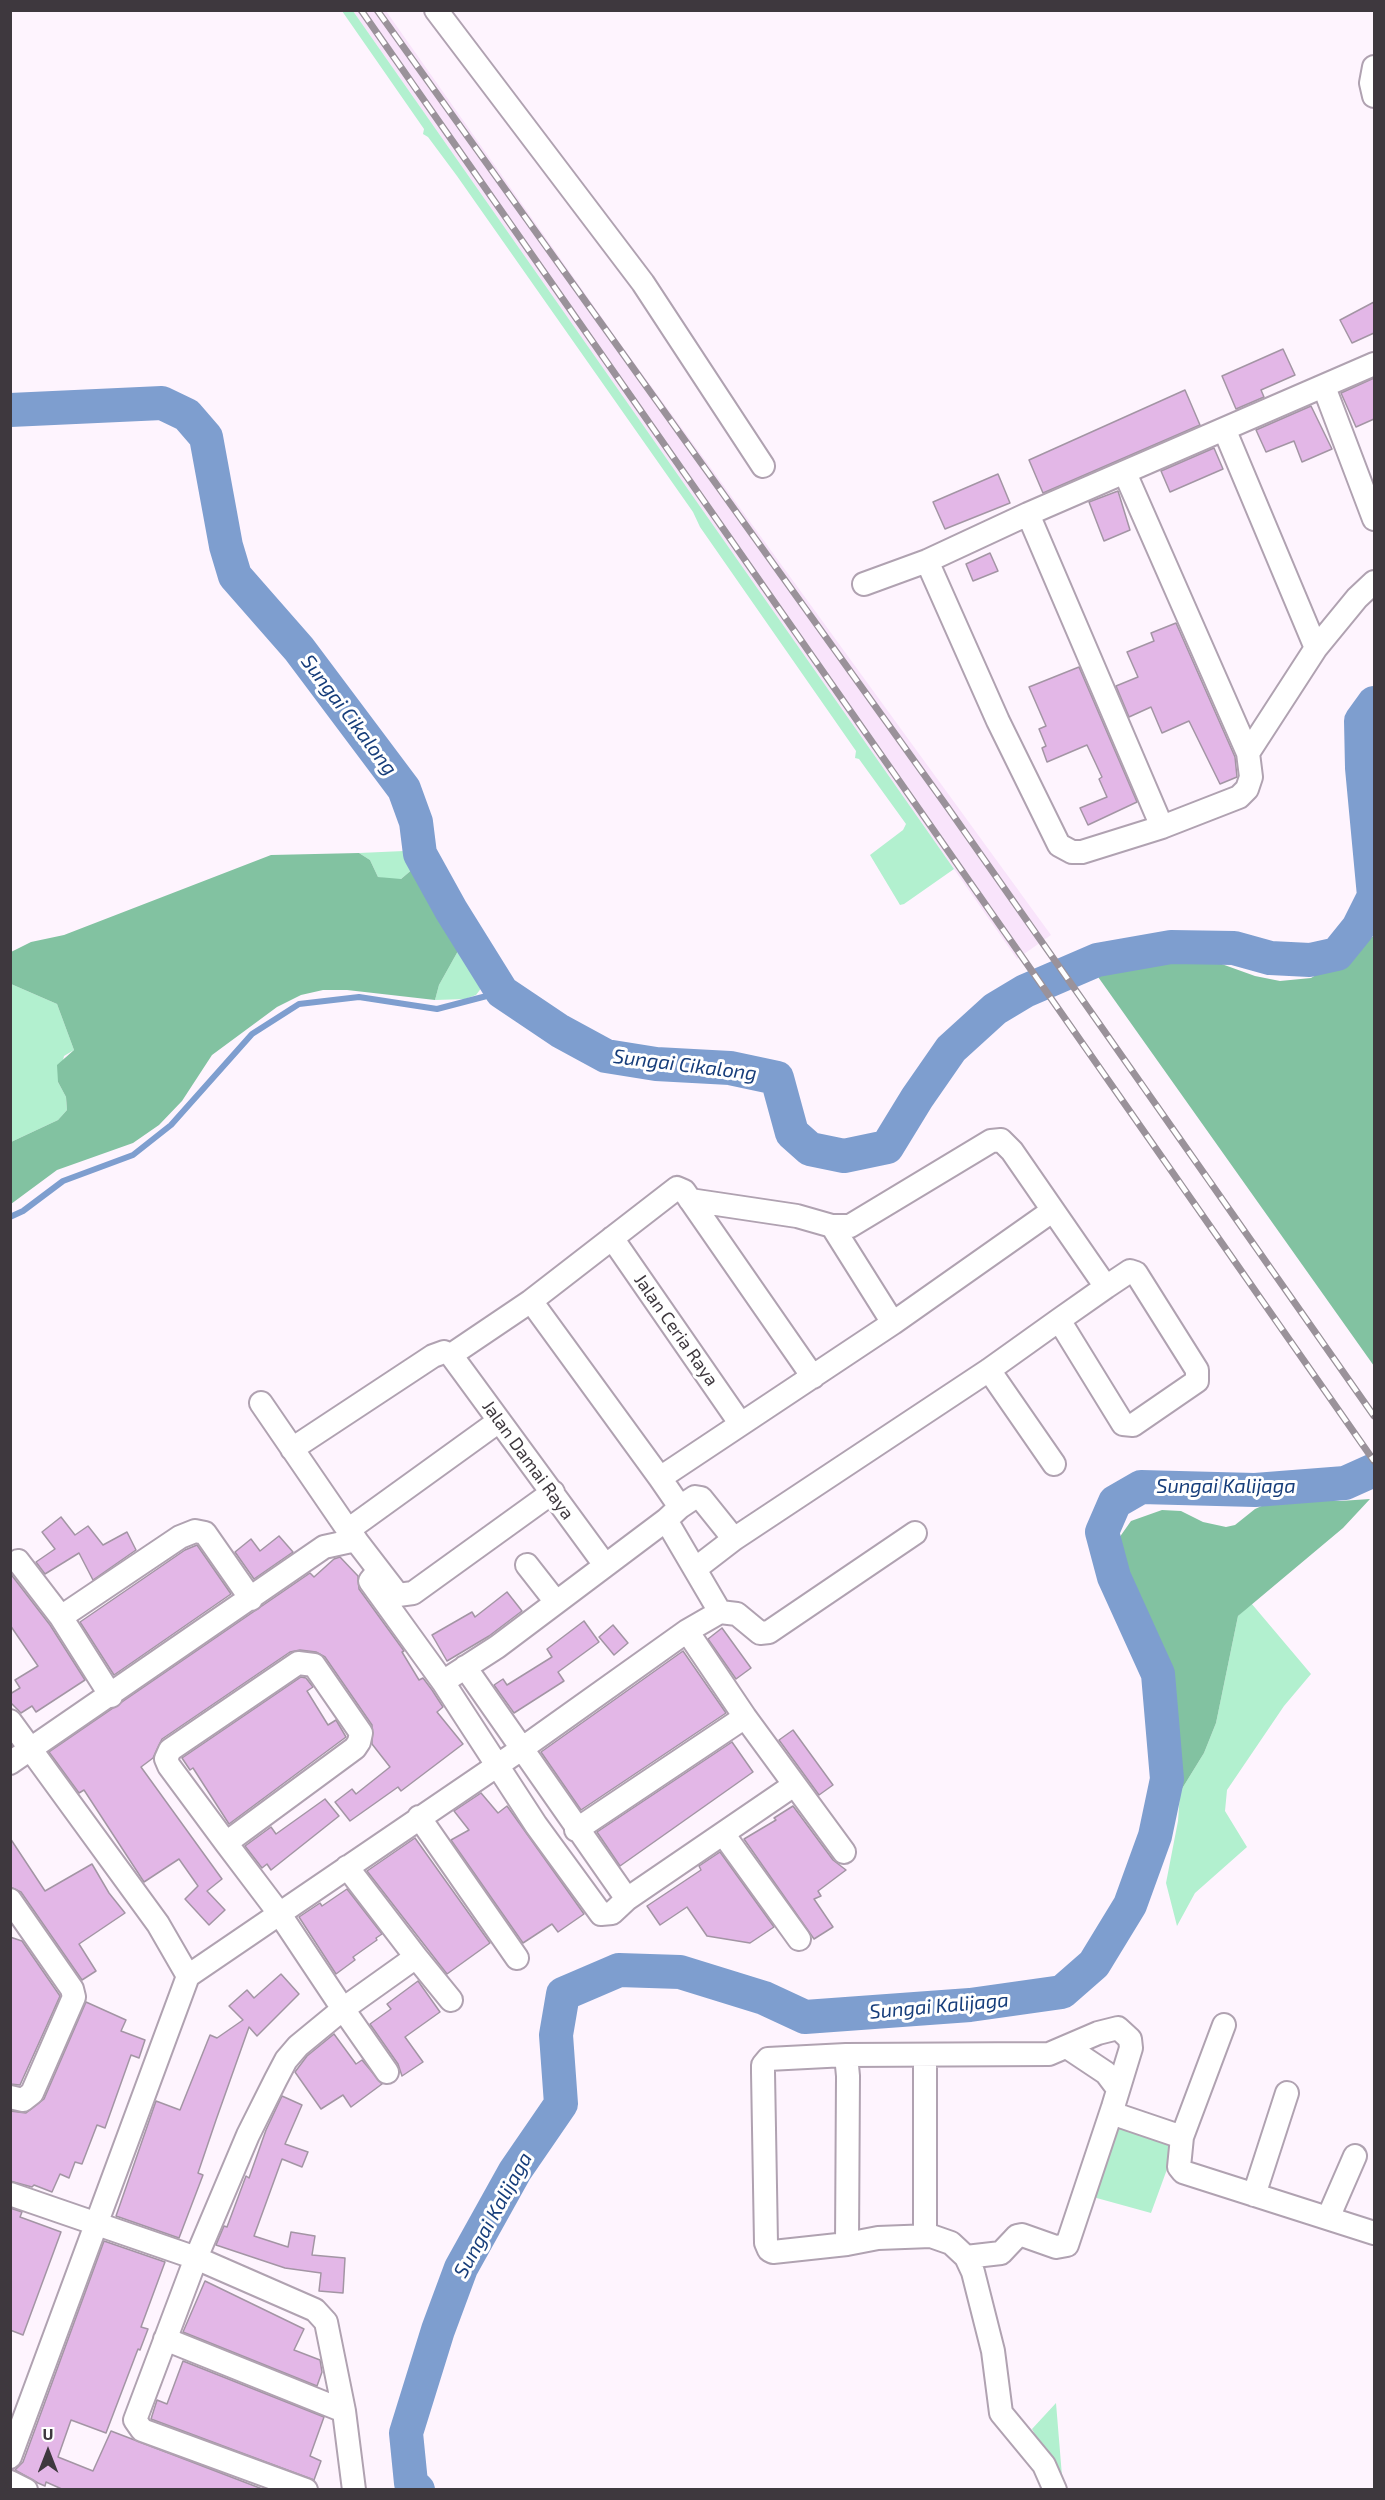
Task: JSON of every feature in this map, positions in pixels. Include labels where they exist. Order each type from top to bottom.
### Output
[{"type":"street","points":[[436,10],[643,283],[763,466]]},
{"type":"street","points":[[1374,67],[1371,83],[1374,96]]},
{"type":"street","points":[[864,584],[927,561],[1028,514],[1225,431],[1374,364]]},
{"type":"street","points":[[1324,387],[1374,519]]},
{"type":"street","points":[[1225,431],[1316,648]]},
{"type":"street","points":[[927,561],[998,721],[1059,845],[1072,852],[1082,852],[1162,827],[1239,797],[1247,789],[1251,777],[1248,753],[1125,473]]},
{"type":"street","points":[[1028,514],[1162,827]]},
{"type":"street","points":[[1248,753],[1316,648],[1357,598],[1374,582]]},
{"type":"street","points":[[690,1200],[797,1216],[832,1226],[858,1224],[996,1139],[1004,1142],[1012,1151],[1106,1287]]},
{"type":"street","points":[[292,1449],[433,1356],[440,1352],[451,1355],[531,1301],[677,1188],[684,1191],[813,1377]]},
{"type":"street","points":[[660,1478],[893,1323],[1052,1211]]},
{"type":"street","points":[[832,1226],[893,1323]]},
{"type":"street","name":"Jalan Ceria Raya","points":[[612,1238],[740,1423]]},
{"type":"street","points":[[695,1569],[734,1539],[989,1370],[1059,1320],[1106,1287],[1130,1271],[1136,1273],[1199,1376],[1195,1384],[1133,1425],[1123,1424],[1059,1320]]},
{"type":"street","points":[[531,1301],[660,1478],[695,1569],[720,1612]]},
{"type":"street","name":"Jalan Damai Raya","points":[[451,1355],[605,1565]]},
{"type":"street","points":[[989,1370],[1054,1464]]},
{"type":"street","points":[[261,1403],[347,1539],[396,1593],[408,1596],[553,1492]]},
{"type":"street","points":[[10,1763],[111,1696],[324,1547],[347,1539],[499,1421]]},
{"type":"street","points":[[443,1682],[556,1602],[695,1497],[701,1498],[734,1539]]},
{"type":"street","points":[[61,1617],[180,1537],[195,1531],[204,1533],[251,1599]]},
{"type":"street","points":[[10,2457],[95,2221],[188,1976],[520,1750],[687,1631],[720,1612],[737,1614],[760,1633],[769,1632],[915,1533]]},
{"type":"street","points":[[18,1561],[61,1617],[111,1696]]},
{"type":"street","points":[[527,1565],[556,1602]]},
{"type":"street","points":[[378,1571],[370,1581],[443,1682],[536,1824],[601,1914],[612,1912],[627,1899],[724,1835],[794,1785]]},
{"type":"street","points":[[687,1631],[745,1717],[844,1852]]},
{"type":"street","points":[[226,1843],[355,1748],[359,1742],[361,1733],[314,1665],[298,1664],[167,1754],[166,1762],[226,1843],[279,1913],[387,2072]]},
{"type":"street","points":[[465,1667],[520,1750],[627,1899]]},
{"type":"street","points":[[576,1830],[745,1717]]},
{"type":"street","points":[[10,1721],[158,1924],[188,1976]]},
{"type":"street","points":[[419,1817],[517,1958]]},
{"type":"street","points":[[724,1835],[799,1939]]},
{"type":"street","points":[[347,1867],[451,2000]]},
{"type":"street","points":[[10,2097],[23,2100],[33,2093],[74,1997],[72,1989],[13,1912]]},
{"type":"street","points":[[306,2490],[137,2426],[135,2420],[196,2258],[248,2135],[286,2060],[343,2009],[416,1957]]},
{"type":"street","points":[[1224,2025],[1182,2137],[1178,2160],[1183,2172],[1374,2233]]},
{"type":"street","points":[[966,2257],[1001,2253],[1017,2236],[1022,2235],[1056,2247],[1066,2245],[1131,2048],[1126,2034],[1118,2028],[1109,2029],[1049,2054],[800,2055],[768,2059],[763,2065],[763,2072],[766,2230],[769,2250],[773,2252],[882,2238],[925,2236],[951,2243],[966,2257],[973,2272],[993,2351],[1001,2413],[1044,2465],[1055,2490]]},
{"type":"street","points":[[1066,2047],[1106,2073],[1116,2098],[1118,2115],[1182,2137]]},
{"type":"street","points":[[846,2055],[848,2076],[847,2244]]},
{"type":"street","points":[[925,2055],[925,2236]]},
{"type":"street","points":[[1254,2195],[1287,2093]]},
{"type":"street","points":[[1328,2218],[1355,2156]]},
{"type":"street","points":[[10,2194],[95,2221],[196,2258],[315,2310],[322,2316],[326,2322],[344,2411],[354,2490]]},
{"type":"street","points":[[847,2214],[870,2225],[882,2238]]},
{"type":"street","points":[[165,2339],[344,2411]]},
{"type":"street","points":[[10,2482],[26,2490]]},
{"type":"shaded area","points":[[353,11],[386,11],[622,346],[1051,935],[1017,959]]},
{"type":"green space","points":[[342,11],[353,11],[954,869],[904,904],[900,905],[870,855],[903,830],[906,824],[859,759],[855,758],[856,751],[700,527],[693,512],[457,176],[428,137],[423,134],[424,129]]},
{"type":"green space","points":[[404,851],[414,868],[401,879],[391,880],[378,877],[370,860],[359,853]]},
{"type":"green space","points":[[359,853],[370,860],[378,877],[401,879],[414,868],[430,897],[461,940],[458,951],[439,985],[435,1000],[347,990],[323,990],[301,995],[277,1007],[212,1055],[182,1101],[159,1125],[133,1143],[57,1170],[11,1204],[11,1142],[58,1120],[67,1110],[66,1097],[58,1082],[57,1065],[74,1050],[57,1004],[11,984],[11,952],[31,942],[64,935],[271,855]]},
{"type":"green space","points":[[1374,935],[1374,1366],[1091,967],[1114,961],[1181,959],[1216,962],[1255,976],[1280,981],[1311,978],[1361,948]]},
{"type":"green space","points":[[461,940],[485,983],[476,995],[465,999],[435,1000],[439,985],[458,951]]},
{"type":"green space","points":[[11,984],[57,1004],[74,1050],[64,1056],[58,1082],[66,1097],[67,1110],[58,1120],[11,1142]]},
{"type":"green space","points":[[1294,1497],[1340,1501],[1370,1499],[1343,1528],[1238,1616],[1216,1723],[1204,1753],[1180,1792],[1178,1724],[1162,1662],[1143,1610],[1119,1562],[1119,1538],[1131,1521],[1162,1510],[1181,1511],[1203,1522],[1226,1527],[1235,1525],[1255,1509],[1275,1500]]},
{"type":"green space","points":[[1251,1603],[1311,1674],[1284,1706],[1227,1790],[1225,1811],[1247,1847],[1195,1893],[1177,1926],[1166,1883],[1178,1821],[1180,1792],[1204,1753],[1216,1723],[1238,1616]]},
{"type":"green space","points":[[1117,2128],[1127,2128],[1177,2142],[1151,2213],[1093,2197]]},
{"type":"green space","points":[[1056,2403],[1062,2476],[1064,2486],[1032,2429]]},
{"type":"building","points":[[1374,302],[1374,333],[1352,343],[1340,320]]},
{"type":"building","points":[[1283,349],[1295,375],[1261,390],[1264,397],[1236,409],[1222,376]]},
{"type":"building","points":[[1374,378],[1374,419],[1356,427],[1341,393]]},
{"type":"building","points":[[1185,390],[1200,425],[1043,493],[1029,460]]},
{"type":"building","points":[[1311,406],[1332,449],[1302,462],[1294,441],[1266,452],[1256,430]]},
{"type":"building","points":[[1214,448],[1223,469],[1170,492],[1161,471]]},
{"type":"building","points":[[998,474],[1010,503],[945,529],[933,502]]},
{"type":"building","points":[[1118,491],[1130,530],[1104,541],[1089,502]]},
{"type":"building","points":[[990,553],[998,571],[973,581],[966,564]]},
{"type":"building","points":[[1176,623],[1235,757],[1237,777],[1220,784],[1189,721],[1162,733],[1151,707],[1129,717],[1116,686],[1138,677],[1127,652],[1154,641],[1151,633]]},
{"type":"building","points":[[1079,667],[1137,802],[1088,825],[1080,808],[1107,797],[1099,779],[1102,777],[1087,745],[1047,762],[1042,748],[1046,746],[1039,729],[1046,726],[1029,687]]},
{"type":"building","points":[[61,1517],[75,1535],[88,1526],[103,1545],[127,1532],[136,1550],[93,1580],[79,1553],[45,1574],[36,1562],[55,1549],[42,1532]]},
{"type":"building","points":[[279,1536],[293,1552],[254,1579],[235,1552],[251,1539],[260,1551]]},
{"type":"building","points":[[197,1545],[231,1594],[114,1675],[80,1622],[185,1550]]},
{"type":"building","points":[[340,1557],[358,1576],[359,1589],[404,1651],[402,1652],[419,1680],[423,1678],[432,1690],[443,1707],[437,1712],[463,1744],[401,1791],[398,1787],[350,1821],[335,1802],[352,1789],[356,1794],[390,1767],[372,1744],[372,1725],[325,1657],[316,1652],[300,1650],[290,1652],[162,1739],[153,1758],[141,1767],[222,1879],[207,1891],[225,1910],[209,1925],[185,1899],[198,1886],[179,1859],[144,1882],[84,1790],[79,1793],[49,1752],[310,1573],[314,1577],[334,1559]]},
{"type":"building","points":[[10,1573],[50,1625],[85,1680],[36,1712],[32,1706],[21,1713],[10,1702],[10,1694],[20,1688],[15,1680],[38,1666],[10,1625]]},
{"type":"building","points":[[507,1592],[522,1611],[489,1636],[447,1661],[432,1635],[472,1612],[475,1617]]},
{"type":"building","points":[[584,1621],[599,1642],[558,1672],[564,1681],[514,1713],[494,1685],[503,1679],[507,1685],[552,1657],[547,1649]]},
{"type":"building","points":[[613,1625],[628,1643],[614,1655],[599,1637]]},
{"type":"building","points":[[722,1628],[751,1668],[736,1679],[708,1639]]},
{"type":"building","points":[[683,1651],[726,1713],[581,1810],[541,1752]]},
{"type":"building","points":[[301,1677],[306,1678],[313,1687],[307,1691],[328,1725],[336,1720],[346,1737],[229,1824],[193,1768],[190,1770],[182,1758]]},
{"type":"building","points":[[793,1730],[833,1785],[819,1795],[779,1740]]},
{"type":"building","points":[[732,1742],[753,1772],[620,1866],[597,1832]]},
{"type":"building","points":[[481,1793],[498,1813],[507,1806],[584,1914],[558,1932],[552,1924],[523,1943],[451,1840],[469,1830],[454,1811]]},
{"type":"building","points":[[325,1799],[339,1816],[271,1870],[267,1864],[262,1868],[245,1846],[271,1827],[276,1834]]},
{"type":"building","points":[[793,1806],[833,1860],[846,1870],[818,1891],[821,1896],[814,1899],[833,1927],[814,1939],[744,1839],[776,1820],[774,1818]]},
{"type":"building","points":[[10,1838],[45,1891],[92,1864],[109,1893],[125,1913],[79,1944],[96,1971],[82,1980],[21,1892],[10,1887]]},
{"type":"building","points":[[415,1838],[490,1943],[447,1974],[367,1871]]},
{"type":"building","points":[[720,1852],[774,1927],[750,1943],[707,1936],[687,1907],[660,1925],[647,1906],[701,1870],[699,1866]]},
{"type":"building","points":[[347,1889],[382,1934],[353,1957],[355,1960],[336,1974],[299,1917],[320,1903],[322,1906]]},
{"type":"building","points":[[10,1937],[22,1941],[60,1996],[20,2085],[10,2084]]},
{"type":"building","points":[[281,1974],[299,1994],[257,2036],[249,2027],[198,2173],[203,2175],[179,2238],[116,2216],[156,2101],[180,2110],[210,2035],[217,2038],[243,2020],[229,2006],[247,1990],[254,1998]]},
{"type":"building","points":[[418,1981],[440,2012],[405,2037],[423,2062],[402,2076],[398,2064],[370,2024],[391,2009],[387,2004]]},
{"type":"building","points":[[86,2002],[126,2020],[121,2031],[145,2040],[139,2058],[131,2055],[105,2128],[97,2125],[82,2164],[75,2162],[69,2178],[60,2174],[52,2192],[34,2185],[32,2187],[10,2181],[10,2111],[26,2113],[44,2099]]},
{"type":"building","points":[[334,2034],[356,2064],[362,2060],[382,2084],[351,2107],[343,2095],[321,2109],[295,2072],[307,2056]]},
{"type":"building","points":[[282,2096],[302,2105],[285,2144],[308,2152],[302,2167],[282,2159],[254,2236],[288,2247],[291,2232],[315,2236],[312,2255],[345,2258],[343,2293],[319,2291],[321,2273],[285,2268],[216,2245],[224,2226],[227,2227],[246,2176],[249,2178],[266,2130]]},
{"type":"building","points":[[10,2208],[22,2212],[20,2217],[61,2232],[23,2335],[10,2330]]},
{"type":"building","points":[[104,2241],[165,2262],[141,2327],[148,2329],[106,2433],[71,2420],[58,2457],[93,2471],[111,2431],[265,2490],[64,2490],[46,2482],[45,2486],[15,2470],[23,2462]]},
{"type":"building","points":[[205,2281],[304,2329],[294,2350],[320,2360],[322,2372],[317,2386],[183,2332]]},
{"type":"building","points":[[183,2361],[324,2417],[310,2456],[321,2461],[314,2480],[151,2419],[157,2400],[167,2404]]},
{"type":"waterway","name":"Sungai Cikalong","points":[[10,410],[162,403],[187,415],[206,437],[226,546],[235,576],[299,649],[404,789],[416,822],[420,854],[451,910],[502,992],[560,1031],[606,1056],[656,1064],[730,1068],[777,1078],[792,1133],[810,1149],[844,1156],[887,1147],[951,1049],[995,1009],[1025,991],[1097,960],[1171,947],[1234,948],[1270,958],[1310,960],[1337,954],[1358,928],[1374,896],[1362,768],[1361,721],[1374,703]]},
{"type":"waterway","points":[[10,1217],[23,1211],[63,1181],[133,1155],[171,1125],[252,1034],[299,1004],[359,997],[437,1009],[502,992]]},
{"type":"waterway","name":"Sungai Kalijaga","points":[[418,2490],[411,2483],[406,2433],[438,2330],[461,2268],[515,2171],[561,2104],[556,2035],[563,1994],[619,1970],[680,1972],[764,1998],[805,2017],[970,2005],[1062,1992],[1094,1964],[1130,1905],[1155,1836],[1167,1779],[1158,1674],[1114,1577],[1102,1532],[1115,1502],[1141,1487],[1255,1490],[1345,1483],[1374,1470]]},
{"type":"railway","points":[[361,10],[1374,1461]]},
{"type":"railway","points":[[377,10],[948,808],[1374,1416]]}]
